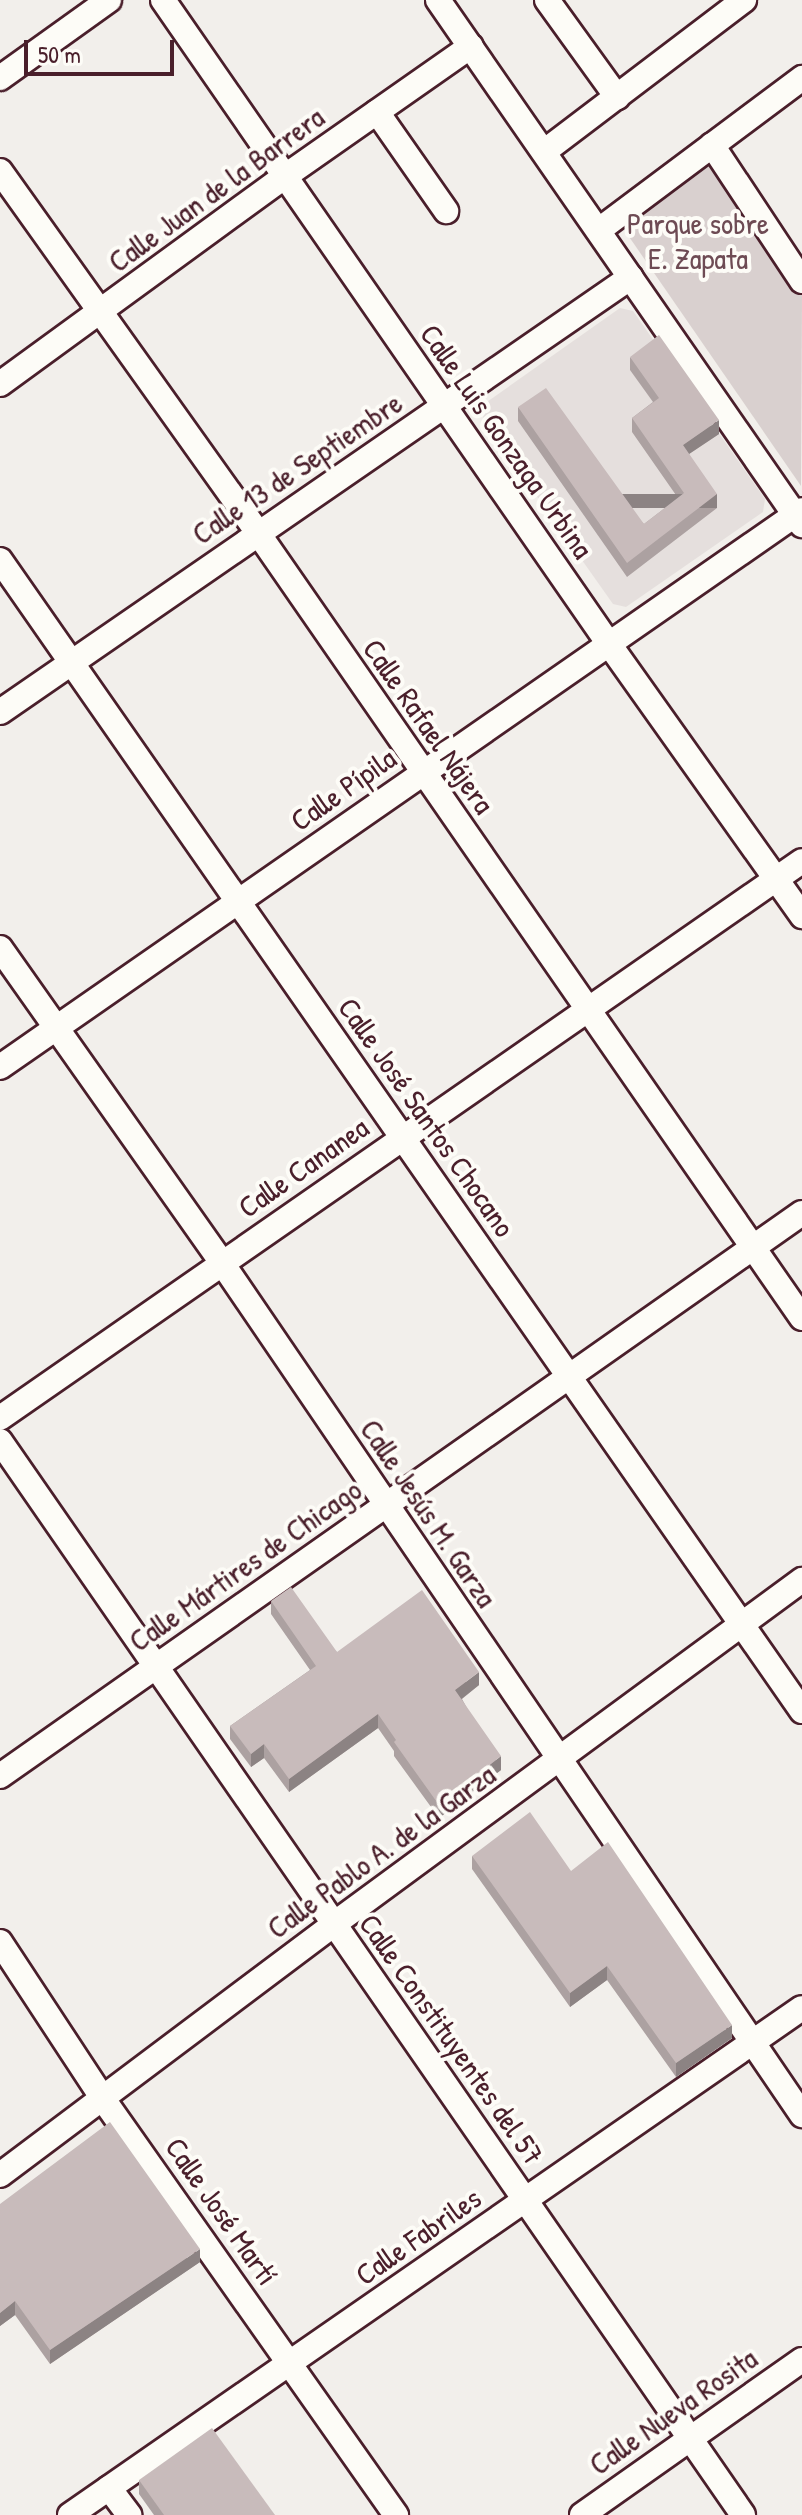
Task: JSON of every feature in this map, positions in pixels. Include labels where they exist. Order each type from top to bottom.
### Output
[{"type":"street","points":[[0,78],[109,0]]},
{"type":"street","name":"Calle Luis Gonzaga Urbina","points":[[163,0],[609,644],[802,916]]},
{"type":"street","points":[[438,0],[799,516]]},
{"type":"street","points":[[547,0],[617,97]]},
{"type":"street","points":[[545,151],[617,97],[714,9],[744,0]]},
{"type":"street","name":"Calle Juan de la Barrera","points":[[0,384],[284,177],[471,46]]},
{"type":"street","points":[[599,230],[802,78]]},
{"type":"street","points":[[377,112],[446,211]]},
{"type":"street","points":[[712,145],[802,281]]},
{"type":"street","name":"Calle Rafael Nájera","points":[[0,171],[258,533],[802,1318]]},
{"type":"street","name":"Calle 13 de Septiembre","points":[[0,712],[631,277]]},
{"type":"street","name":"Calle Pípila","points":[[0,1067],[609,644],[799,516]]},
{"type":"street","name":"Calle José Santos Chocano","points":[[0,560],[802,1711]]},
{"type":"street","name":"Calle Cananea","points":[[0,1418],[401,1136],[802,861]]},
{"type":"street","name":"Calle Jesús M. Garza","points":[[0,948],[222,1263],[750,2044],[802,2115]]},
{"type":"street","name":"Calle Mártires de Chicago","points":[[0,1776],[802,1213]]},
{"type":"street","name":"Calle Constituyentes del 57","points":[[0,1441],[743,2515]]},
{"type":"street","name":"Calle Pablo A. de la Garza","points":[[0,2175],[334,1924],[802,1580]]},
{"type":"street","name":"Calle José Martí","points":[[0,1942],[103,2099],[396,2515]]},
{"type":"street","name":"Calle Fabriles","points":[[70,2515],[802,2008]]},
{"type":"street","name":"Calle Nueva Rosita","points":[[582,2515],[802,2360]]},
{"type":"street","points":[[109,2488],[129,2515]]},
{"type":"shaded area","points":[[620,308],[633,311],[765,499],[763,512],[626,607],[613,604],[483,420],[484,404]]},
{"type":"green space","name":"Parque sobre E. Zapata","points":[[711,161],[802,294],[801,486],[623,228]]},
{"type":"building","points":[[659,335],[719,420],[683,445],[717,494],[627,563],[518,407],[546,388],[644,524],[684,493],[632,418],[659,398],[630,357]]},
{"type":"building","points":[[291,1587],[337,1652],[422,1590],[479,1672],[455,1690],[501,1756],[439,1805],[378,1714],[289,1779],[264,1744],[251,1754],[230,1726],[316,1666],[271,1601]]},
{"type":"building","points":[[530,1812],[571,1871],[608,1842],[732,2025],[676,2063],[607,1966],[570,1993],[472,1856]]},
{"type":"building","points":[[110,2122],[200,2249],[50,2350],[15,2301],[0,2313],[0,2204]]},
{"type":"building","points":[[212,2428],[275,2515],[164,2515],[139,2480]]}]
